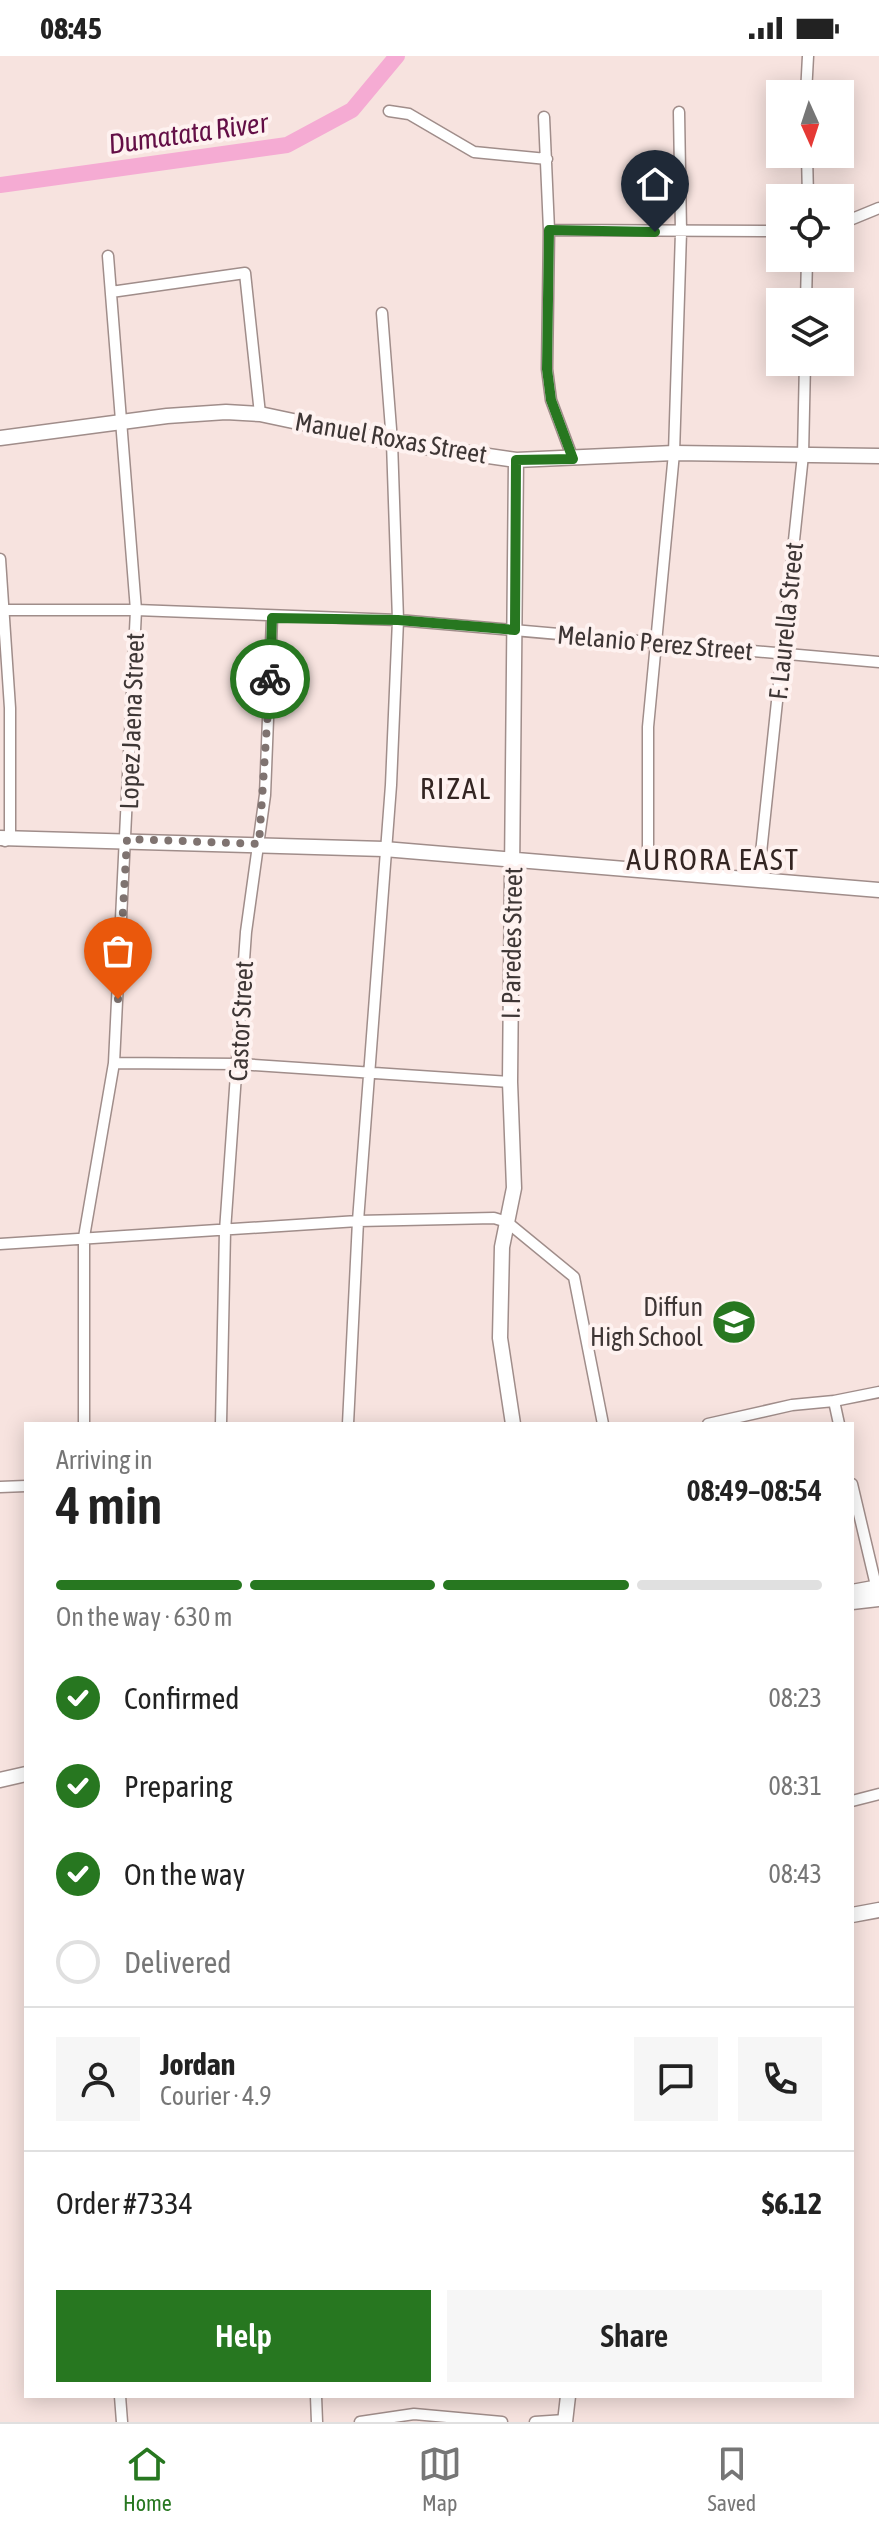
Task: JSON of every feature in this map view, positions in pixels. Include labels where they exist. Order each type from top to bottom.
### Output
[{"type":"street","points":[[807,80],[808,56]]},
{"type":"street","points":[[389,111],[409,114],[474,152],[547,159]]},
{"type":"street","points":[[648,870],[648,727],[674,453],[681,232],[679,112]]},
{"type":"street","points":[[544,117],[549,230],[547,369],[551,400],[573,459]]},
{"type":"street","points":[[854,218],[879,208]]},
{"type":"street","points":[[549,230],[766,231]]},
{"type":"street","name":"Lopez Jaena Street","points":[[84,1422],[84,1237],[114,1063],[136,610],[108,256]]},
{"type":"street","points":[[111,292],[245,273],[260,414]]},
{"type":"street","points":[[348,1422],[358,1221],[391,785],[398,620],[392,442],[382,313]]},
{"type":"street","name":"F. Laurella Street","points":[[762,879],[761,853],[803,455],[805,376]]},
{"type":"street","name":"Manuel Roxas Street","points":[[0,438],[167,416],[260,414],[392,442],[516,460],[674,453],[879,456]]},
{"type":"street","name":"I. Paredes Street","points":[[513,1422],[500,1338],[502,1247],[514,1188],[510,1082],[516,460]]},
{"type":"street","points":[[0,559],[3,610],[3,840],[127,839],[384,849],[879,890]]},
{"type":"street","name":"Melanio Perez Street","points":[[3,610],[136,610],[272,618],[398,620],[879,662]]},
{"type":"street","name":"Castor Street","points":[[221,1422],[225,1231],[246,932],[265,795],[272,618]]},
{"type":"street","points":[[114,1063],[239,1064],[510,1082]]},
{"type":"street","points":[[0,1244],[358,1221],[494,1218],[507,1222],[574,1277],[603,1422]]},
{"type":"street","points":[[717,1422],[792,1405],[879,1392]]},
{"type":"street","points":[[834,1401],[839,1422]]},
{"type":"street","points":[[0,1487],[24,1486]]},
{"type":"street","points":[[854,1492],[878,1592]]},
{"type":"street","points":[[854,1592],[878,1592]]},
{"type":"street","points":[[854,1601],[878,1592]]},
{"type":"street","points":[[0,1780],[24,1774]]},
{"type":"street","points":[[854,1800],[879,1794]]},
{"type":"street","points":[[854,1915],[879,1910]]},
{"type":"street","points":[[120,2398],[122,2422]]},
{"type":"street","points":[[316,2398],[317,2422]]},
{"type":"street","points":[[535,2422],[565,2421],[568,2398]]},
{"type":"street","points":[[360,2422],[414,2414],[502,2422]]},
{"type":"waterway","name":"Dumatata River","points":[[0,185],[287,145],[352,110],[397,56]]},
{"type":"way so far","points":[[118,999],[127,839],[259,844],[265,795],[270,679]]},
{"type":"place","name":"Diffun High School","points":[[734,1322]]},
{"type":"district","name":"RIZAL","points":[[456,789]]},
{"type":"district","name":"AURORA EAST","points":[[713,860]]},
{"type":"route","points":[[270,679],[272,618],[398,620],[515,630],[516,460],[573,459],[551,400],[547,369],[549,230],[655,232]]}]
